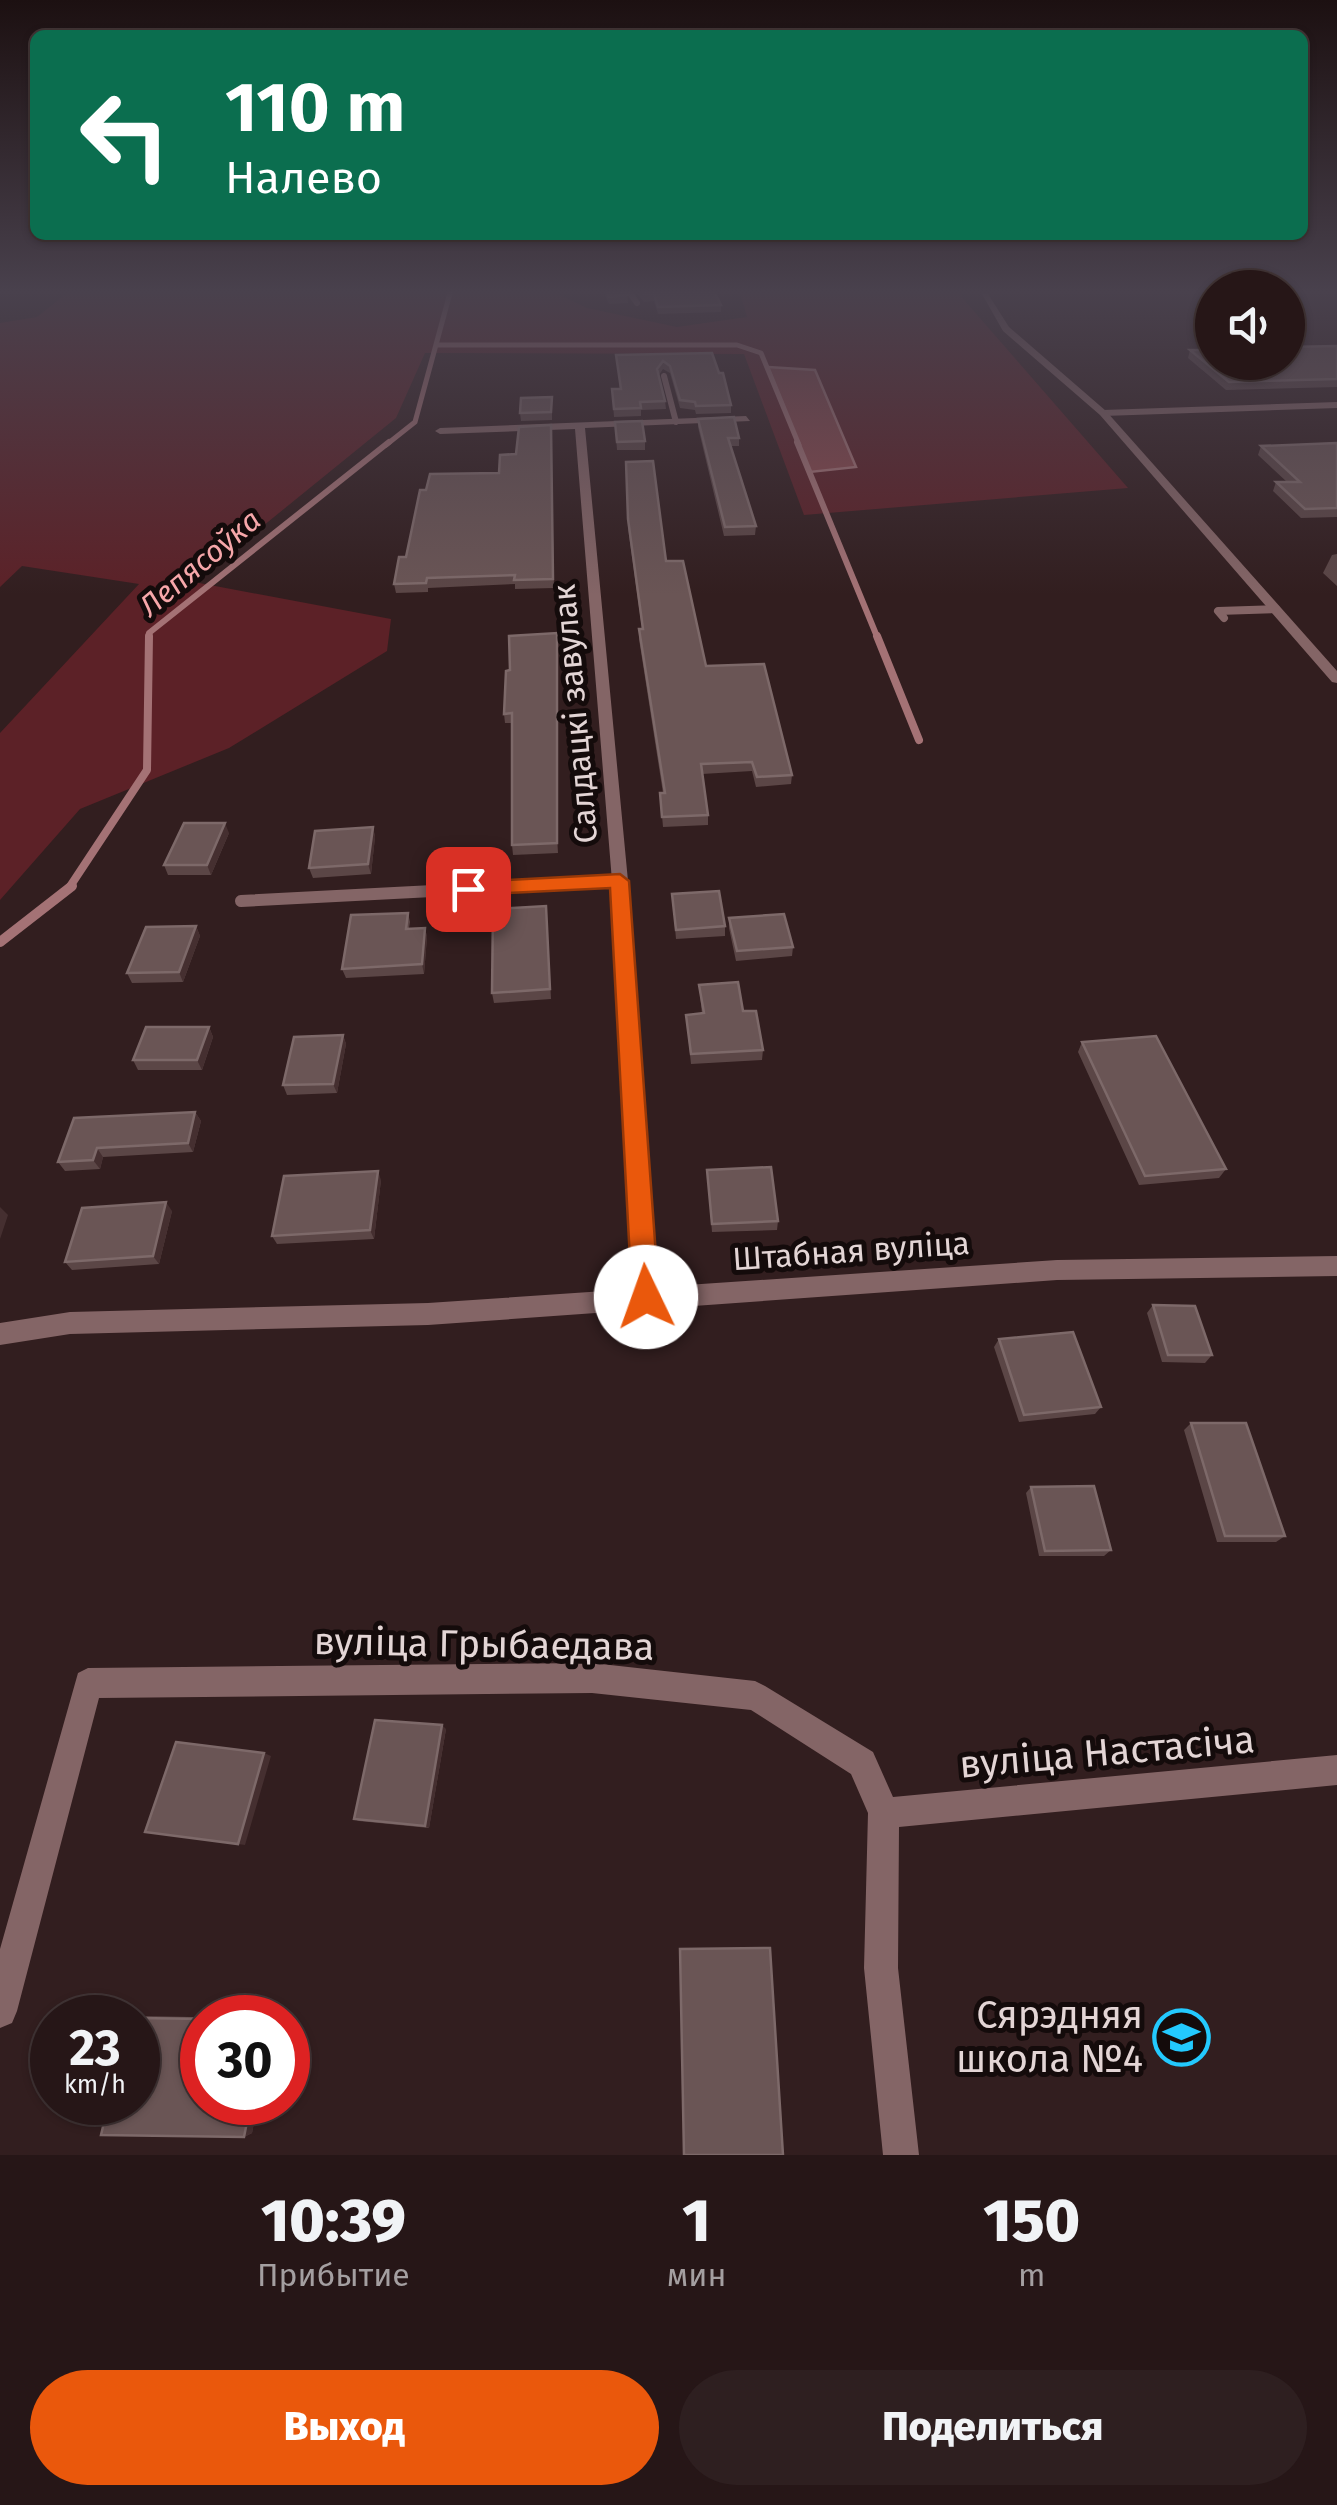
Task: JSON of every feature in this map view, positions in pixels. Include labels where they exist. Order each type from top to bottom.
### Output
[{"type":"street","points":[[1081,394],[1103,413],[1337,679]]},
{"type":"street","points":[[440,431],[746,420]]},
{"type":"street","name":"Салдацкі завулак","points":[[580,426],[620,881],[646,1297]]},
{"type":"street","points":[[1312,650],[1337,649]]},
{"type":"street","name":"Штабная вуліца","points":[[0,1334],[70,1323],[428,1314],[1057,1270],[1337,1266]]},
{"type":"street","name":"вуліца Грыбаедава","points":[[0,2012],[88,1683],[592,1678],[755,1696],[862,1763],[884,1813],[881,1968],[901,2155]]},
{"type":"street","name":"вуліца Настасіча","points":[[884,1813],[1337,1770]]},
{"type":"lane","points":[[669,394],[676,422]]},
{"type":"lane","points":[[1103,413],[1337,405]]},
{"type":"lane","points":[[1224,618],[1218,611],[1276,609]]},
{"type":"lane","points":[[241,901],[620,881]]},
{"type":"shaded area","points":[[0,394],[407,394],[396,418],[194,582],[391,619],[387,651],[229,748],[80,809],[0,900],[0,733],[139,584],[22,566],[0,587]]},
{"type":"shaded area","points":[[759,394],[1046,394],[1128,488],[804,515]]},
{"type":"shaded area","points":[[779,394],[825,394],[856,467],[810,472]]},
{"type":"building","points":[[612,394],[663,394],[665,401],[640,402],[641,408],[614,409]]},
{"type":"building","points":[[678,394],[728,394],[731,405],[696,406],[695,402],[680,400]]},
{"type":"building","points":[[552,397],[551,412],[520,413],[521,398]]},
{"type":"building","points":[[734,417],[739,438],[728,438],[756,526],[725,527],[698,419]]},
{"type":"building","points":[[642,421],[645,441],[617,442],[615,422]]},
{"type":"building","points":[[551,425],[553,579],[514,580],[515,575],[427,578],[426,583],[394,584],[399,557],[406,557],[420,490],[426,490],[430,474],[499,473],[500,455],[516,454],[519,427]]},
{"type":"building","points":[[1337,443],[1337,508],[1305,509],[1276,482],[1300,482],[1261,446]]},
{"type":"building","points":[[653,461],[666,561],[683,561],[706,666],[764,664],[792,775],[757,777],[752,762],[701,764],[708,815],[662,817],[660,793],[665,793],[639,629],[643,629],[628,519],[626,462]]},
{"type":"building","points":[[557,633],[557,843],[512,845],[512,713],[504,714],[506,671],[510,670],[509,636]]},
{"type":"building","points":[[184,823],[225,823],[207,865],[164,865]]},
{"type":"building","points":[[373,827],[368,864],[309,868],[315,831]]},
{"type":"building","points":[[719,891],[725,926],[676,930],[672,894]]},
{"type":"building","points":[[546,906],[550,989],[492,993],[493,909]]},
{"type":"building","points":[[408,913],[406,929],[425,928],[422,964],[342,969],[351,915]]},
{"type":"building","points":[[784,914],[793,947],[737,951],[729,918]]},
{"type":"building","points":[[196,926],[179,972],[127,973],[146,927]]},
{"type":"building","points":[[738,982],[743,1011],[756,1011],[763,1050],[691,1054],[686,1015],[704,1013],[699,985]]},
{"type":"building","points":[[146,1027],[209,1027],[197,1060],[133,1060]]},
{"type":"building","points":[[343,1035],[333,1084],[283,1085],[294,1037]]},
{"type":"building","points":[[1156,1036],[1226,1169],[1145,1176],[1082,1042]]},
{"type":"building","points":[[195,1112],[188,1143],[97,1148],[93,1160],[58,1162],[74,1118]]},
{"type":"building","points":[[771,1167],[778,1221],[712,1224],[707,1170]]},
{"type":"building","points":[[378,1171],[370,1230],[272,1236],[284,1176]]},
{"type":"building","points":[[166,1202],[153,1256],[65,1262],[82,1208]]},
{"type":"building","points":[[1153,1305],[1195,1306],[1212,1355],[1168,1355]]},
{"type":"building","points":[[1073,1332],[1101,1407],[1024,1415],[999,1339]]},
{"type":"building","points":[[1191,1423],[1246,1423],[1285,1536],[1225,1536]]},
{"type":"building","points":[[1094,1486],[1111,1550],[1045,1551],[1031,1487]]},
{"type":"building","points":[[375,1720],[442,1725],[425,1826],[354,1819]]},
{"type":"building","points":[[176,1742],[264,1753],[238,1844],[145,1832]]},
{"type":"building","points":[[770,1948],[783,2155],[684,2155],[680,1949]]},
{"type":"building","points":[[160,2018],[180,2019],[180,2125],[246,2125],[244,2137],[101,2135],[103,2125],[160,2125]]},
{"type":"waterway","name":"Лепясоўка","points":[[386,445],[415,422],[423,394]]},
{"type":"waterway","points":[[778,394],[799,445]]},
{"type":"waterway","name":"Лепясоўка","points":[[149,636],[389,442]]},
{"type":"waterway","points":[[797,442],[878,639]]},
{"type":"waterway","name":"Лепясоўка","points":[[69,888],[147,770],[149,636]]},
{"type":"waterway","points":[[877,636],[919,740]]},
{"type":"waterway","name":"Лепясоўка","points":[[0,942],[72,886]]},
{"type":"place","name":"Сярэдняя школа №4","points":[[1182,2037]]},
{"type":"route","points":[[468,889],[620,881],[646,1297]]}]
